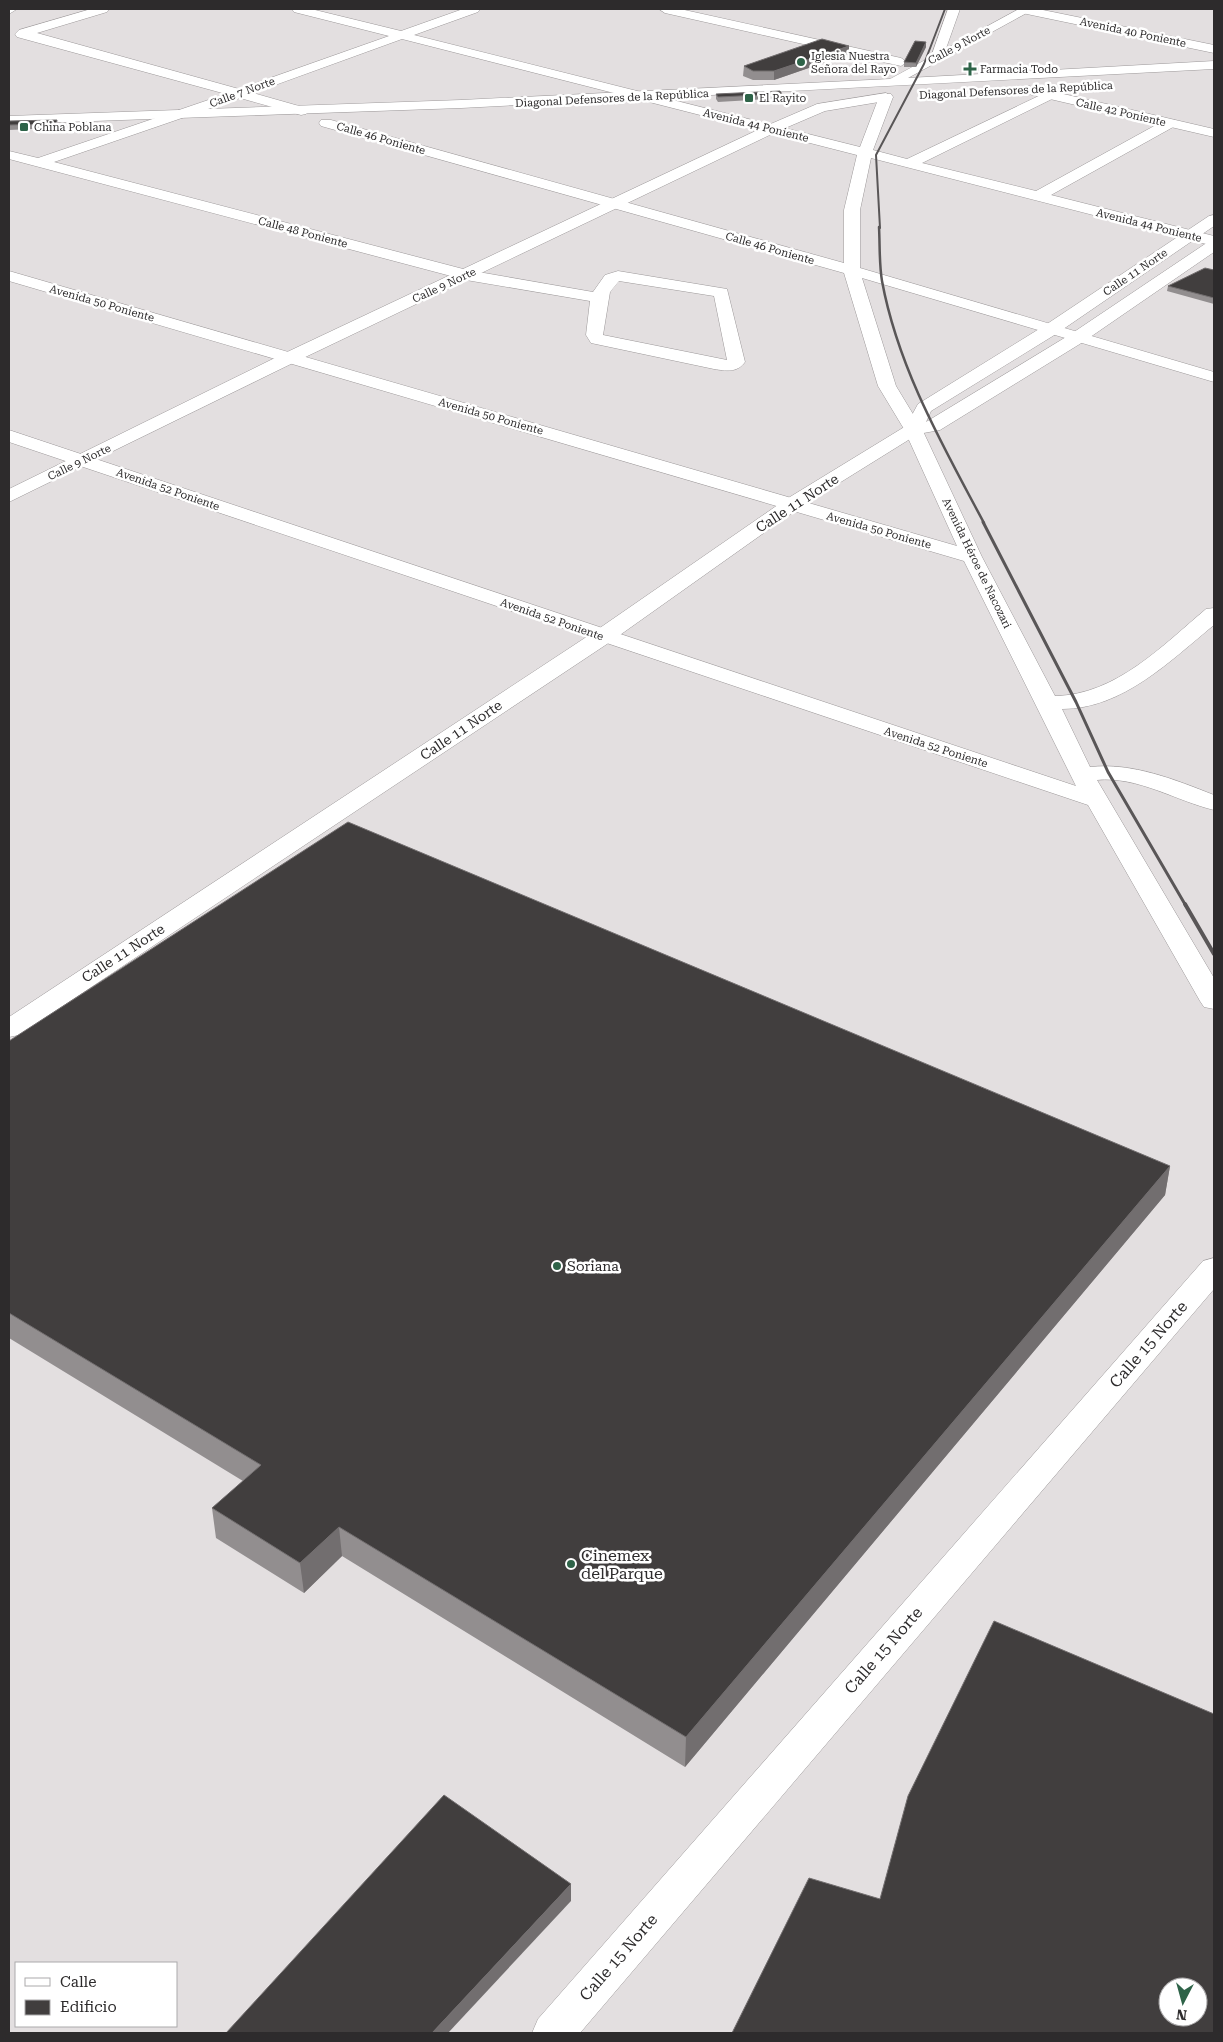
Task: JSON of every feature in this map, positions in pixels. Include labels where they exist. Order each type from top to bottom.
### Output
[{"type":"street","points":[[9,37],[103,9]]},
{"type":"street","points":[[298,9],[403,35],[637,106]]},
{"type":"street","name":"Calle 7 Norte","points":[[16,170],[136,131],[474,9]]},
{"type":"street","points":[[664,9],[901,62]]},
{"type":"street","points":[[937,57],[954,9]]},
{"type":"street","name":"Calle 9 Norte","points":[[9,496],[291,357],[771,129],[822,107],[888,90],[937,57],[1025,9]]},
{"type":"street","name":"Avenida 40 Poniente","points":[[1025,9],[1214,49]]},
{"type":"street","points":[[23,33],[300,111]]},
{"type":"street","name":"Diagonal Defensores de la República","points":[[87,132],[326,123],[637,106],[888,90],[1214,65]]},
{"type":"street","name":"Diagonal Defensores de la República","points":[[1024,90],[1077,87]]},
{"type":"street","name":"Diagonal Defensores de la República","points":[[797,102],[888,90],[901,96]]},
{"type":"street","name":"Avenida Héroe de Nacozari","points":[[888,90],[865,153],[852,210],[852,272],[887,386],[913,430],[972,557],[1048,703],[1095,800],[1214,1001]]},
{"type":"street","name":"Calle 42 Poniente","points":[[1024,90],[1214,134]]},
{"type":"street","points":[[908,164],[1047,96]]},
{"type":"street","name":"Diagonal Defensores de la República","points":[[9,120],[175,117],[300,111],[637,106],[688,108],[738,105]]},
{"type":"street","name":"Avenida 44 Poniente","points":[[688,108],[1190,235],[1214,243]]},
{"type":"street","name":"Calle 46 Poniente","points":[[326,123],[615,204],[1214,377]]},
{"type":"street","points":[[1038,196],[1170,123]]},
{"type":"street","points":[[9,134],[39,133]]},
{"type":"street","name":"Calle 48 Poniente","points":[[9,155],[466,275],[600,298]]},
{"type":"street","name":"Calle 11 Norte","points":[[913,430],[924,408],[1050,330],[1214,219]]},
{"type":"street","name":"Calle 11 Norte","points":[[9,1029],[602,636],[792,504],[913,430],[934,426],[1077,338],[1214,243]]},
{"type":"street","name":"Avenida 50 Poniente","points":[[9,276],[972,557]]},
{"type":"street","points":[[611,277],[721,292],[736,362],[730,366],[714,364],[597,339],[594,335],[600,298],[606,281],[611,277]]},
{"type":"street","name":"Avenida 52 Poniente","points":[[9,436],[1095,800]]},
{"type":"street","points":[[1048,703],[1076,702],[1108,690],[1136,676],[1214,614]]},
{"type":"street","points":[[1082,775],[1108,772],[1164,784],[1214,803]]},
{"type":"street","name":"Calle 15 Norte","points":[[553,2033],[1214,1269]]},
{"type":"building","points":[[822,39],[849,46],[774,71],[753,71],[744,66]]},
{"type":"building","points":[[915,41],[926,42],[916,63],[904,62]]},
{"type":"building","points":[[780,91],[782,94],[718,97],[716,94]]},
{"type":"building","points":[[57,120],[56,124],[9,125],[9,121]]},
{"type":"building","points":[[1205,268],[1214,270],[1214,298],[1168,286]]},
{"type":"building","name":"Soriana","points":[[348,822],[1170,1166],[686,1737],[339,1527],[300,1563],[212,1508],[261,1465],[9,1313],[9,1041]]},
{"type":"building","points":[[994,1621],[1214,1714],[1214,2033],[732,2033],[809,1878],[880,1899],[908,1796]]},
{"type":"building","points":[[444,1795],[571,1884],[432,2033],[226,2033]]},
{"type":"railway","points":[[880,228],[876,155],[924,64],[945,9]]},
{"type":"railway","points":[[879,227],[882,281],[899,345],[910,376],[938,436],[984,523]]},
{"type":"railway","points":[[983,522],[1076,702],[1108,772],[1186,906]]},
{"type":"railway","points":[[1185,904],[1214,954]]},
{"type":"place","name":"Iglesia Nuestra Señora del Rayo","points":[[801,62]]},
{"type":"place","name":"Farmacia Todo","points":[[970,69]]},
{"type":"place","name":"El Rayito","points":[[749,98]]},
{"type":"place","name":"China Poblana","points":[[24,127]]},
{"type":"place","name":"Soriana","points":[[557,1266]]},
{"type":"place","name":"Cinemex del Parque","points":[[571,1564]]}]
